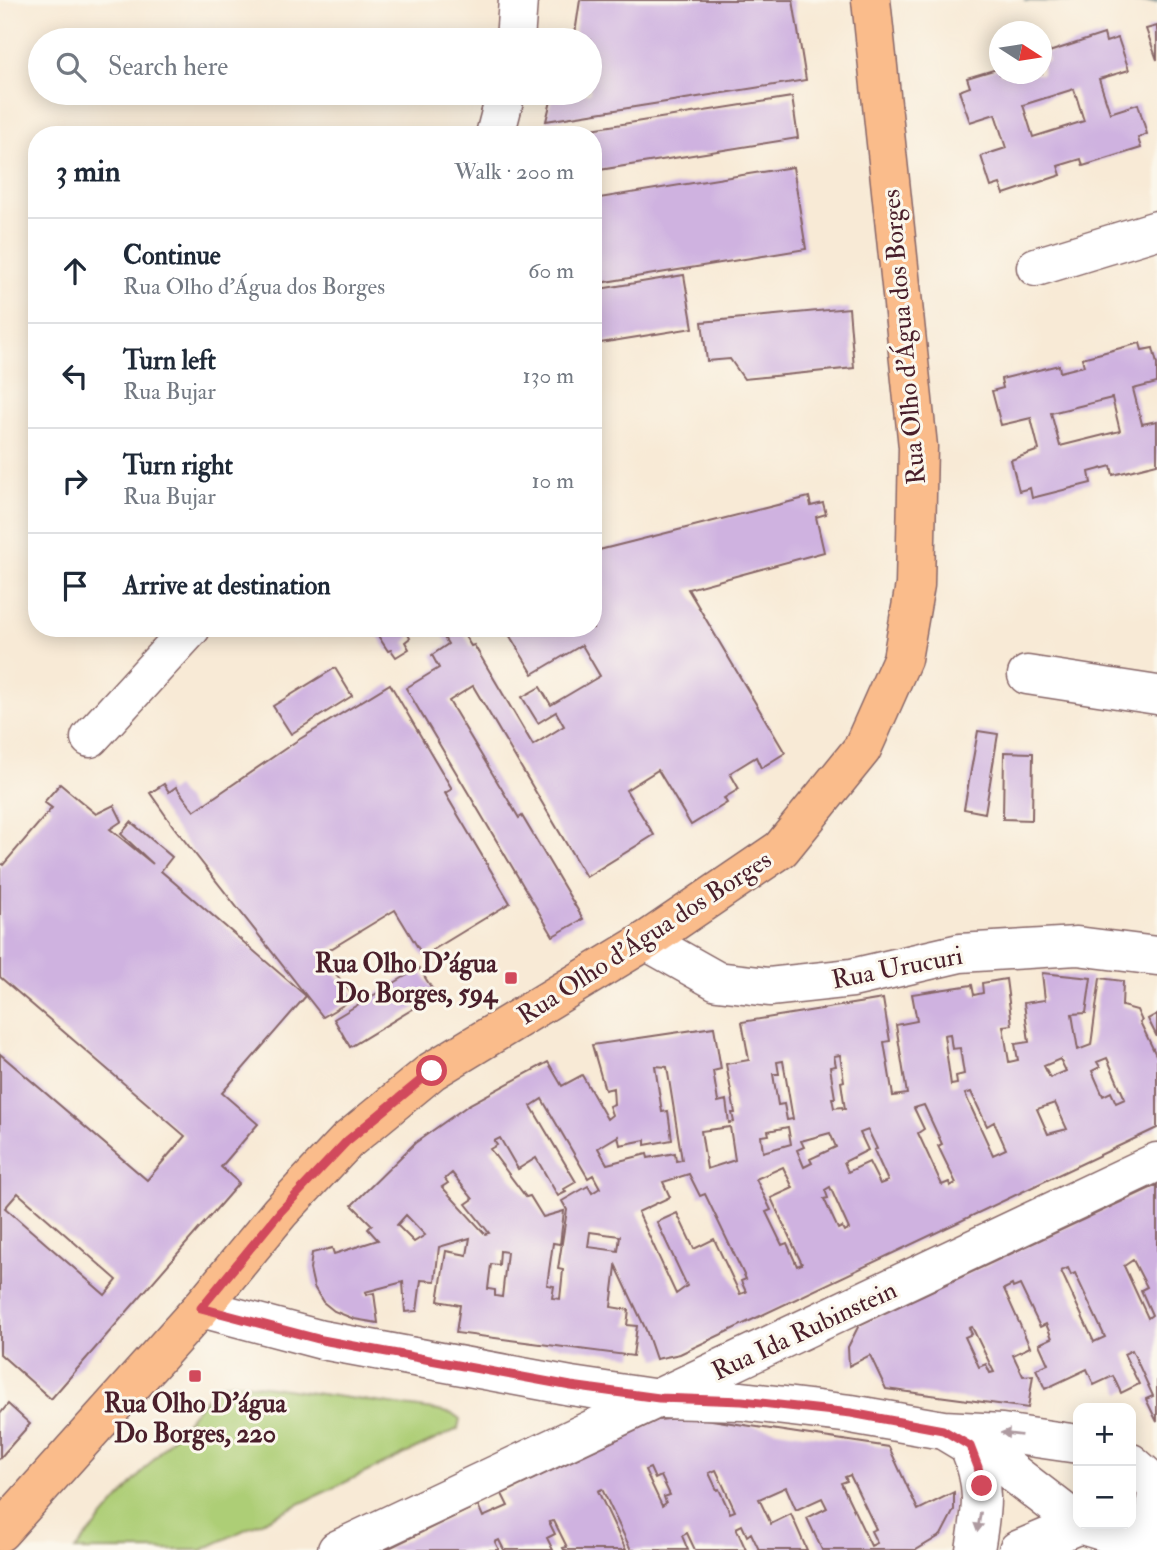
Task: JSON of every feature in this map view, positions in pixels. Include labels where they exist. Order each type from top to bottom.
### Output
[{"type":"main road","name":"Rua Olho d'Água dos Borges","points":[[0,1532],[201,1308],[280,1212],[347,1141],[432,1071],[646,941],[781,849],[862,749],[902,659],[915,584],[918,447],[871,0]]},
{"type":"street","points":[[516,28],[518,0]]},
{"type":"street","points":[[497,126],[503,105]]},
{"type":"street","points":[[1036,267],[1157,230]]},
{"type":"street","points":[[90,738],[183,637]]},
{"type":"street","points":[[1027,675],[1157,695]]},
{"type":"street","name":"Rua Urucuri","points":[[646,941],[717,981],[769,987],[852,978],[960,953],[1077,946],[1157,956]]},
{"type":"street","name":"Rua Ida Rubinstein","points":[[337,1550],[1157,1163]]},
{"type":"street","points":[[201,1308],[322,1340],[571,1386],[659,1398],[742,1401],[851,1413],[956,1438],[1002,1433],[1073,1444]]},
{"type":"street","points":[[956,1438],[1037,1491],[1073,1519]]},
{"type":"street","points":[[956,1438],[978,1467],[982,1486],[975,1550]]},
{"type":"street","points":[[1037,1491],[1060,1456],[1073,1446]]},
{"type":"street","points":[[1095,1529],[1154,1547],[1157,1488],[1134,1466]]},
{"type":"street","points":[[1136,1497],[1157,1488]]},
{"type":"street","points":[[1018,1550],[1073,1527]]},
{"type":"green space","points":[[236,1382],[433,1410],[453,1414],[460,1419],[458,1429],[202,1550],[75,1550],[214,1389],[221,1384]]},
{"type":"water","points":[[1157,0],[1157,2],[1024,1]]},
{"type":"building","points":[[580,0],[793,0],[806,80],[546,121],[550,105],[602,105],[602,28],[576,28]]},
{"type":"building","points":[[1157,26],[1157,60],[1146,29]]},
{"type":"building","points":[[1104,34],[1106,42],[1118,38],[1129,70],[1099,79],[1110,113],[1138,104],[1147,134],[1138,138],[1141,148],[1083,166],[1081,159],[1058,166],[1061,175],[1004,194],[1000,184],[991,187],[981,156],[1006,148],[995,114],[970,122],[959,91],[970,87],[967,78],[989,71],[989,84],[1052,84],[1052,51]],"holes":[[[1074,89],[1084,121],[1033,137],[1023,105]]]},
{"type":"building","points":[[792,97],[798,138],[602,170],[602,127]]},
{"type":"building","points":[[793,167],[806,249],[602,283],[602,198]]},
{"type":"building","points":[[684,275],[693,328],[602,343],[602,289]]},
{"type":"building","points":[[849,308],[854,368],[744,379],[730,359],[707,361],[702,322]]},
{"type":"building","points":[[1140,343],[1142,350],[1153,348],[1157,364],[1157,383],[1133,389],[1142,424],[1157,421],[1157,464],[1113,475],[1111,466],[1089,472],[1091,483],[1032,498],[1030,488],[1019,491],[1011,460],[1039,450],[1031,418],[1001,425],[992,391],[1003,388],[1001,379],[1059,365],[1060,372],[1084,366],[1082,358]],"holes":[[[1112,398],[1120,431],[1060,446],[1051,413]]]},
{"type":"building","points":[[809,497],[811,506],[823,503],[826,514],[816,517],[824,552],[688,589],[785,753],[761,768],[756,757],[730,773],[739,789],[724,798],[727,803],[691,825],[658,770],[626,790],[654,835],[586,877],[473,686],[449,701],[583,919],[553,936],[406,688],[439,668],[432,655],[448,644],[444,637],[466,637],[471,646],[474,645],[533,745],[564,726],[556,712],[538,723],[522,697],[540,687],[551,705],[600,676],[582,645],[533,674],[510,637],[602,637],[602,549]]},
{"type":"building","points":[[379,637],[409,637],[405,642],[409,649],[396,657],[391,650],[388,651]]},
{"type":"building","points":[[335,668],[352,696],[291,734],[273,706]]},
{"type":"building","points":[[390,684],[452,789],[445,793],[510,903],[423,956],[395,910],[321,955],[355,998],[323,1017],[150,793],[164,784],[169,792],[176,787],[194,811],[295,742]]},
{"type":"building","points":[[978,731],[998,734],[985,813],[964,809]]},
{"type":"building","points":[[1004,752],[1033,753],[1032,820],[1003,819]]},
{"type":"building","points":[[60,784],[96,814],[114,805],[122,821],[110,829],[153,864],[121,834],[131,822],[172,857],[161,871],[306,996],[222,1093],[258,1124],[221,1167],[239,1183],[51,1399],[0,1354],[0,1054],[147,1180],[185,1136],[0,977],[0,863],[3,865],[52,808],[44,802]],"holes":[[[18,1193],[117,1280],[105,1295],[5,1208]]]},
{"type":"building","points":[[419,968],[436,995],[350,1047],[334,1019]]},
{"type":"building","points":[[1042,973],[1091,978],[1086,1013],[1072,1014],[1078,1050],[1091,1045],[1100,978],[1123,981],[1122,1006],[1137,1010],[1157,1057],[1157,1128],[680,1354],[656,1359],[646,1330],[616,1266],[611,1307],[629,1310],[627,1325],[637,1326],[633,1356],[456,1333],[460,1305],[438,1301],[446,1251],[467,1255],[470,1238],[439,1247],[435,1281],[421,1280],[417,1311],[405,1312],[403,1282],[365,1292],[366,1295],[374,1293],[378,1323],[354,1319],[334,1311],[323,1302],[314,1287],[310,1269],[312,1253],[332,1248],[334,1254],[378,1240],[368,1229],[372,1225],[352,1205],[415,1143],[470,1104],[548,1062],[562,1086],[582,1075],[607,1119],[612,1115],[609,1106],[614,1104],[613,1088],[605,1090],[592,1045],[714,1027],[721,1069],[713,1071],[718,1102],[726,1100],[729,1123],[734,1122],[732,1113],[735,1113],[726,1064],[749,1060],[742,1022],[883,999],[890,1041],[884,1042],[893,1096],[907,1094],[896,1025],[917,1021],[912,994],[972,985],[974,995],[983,993],[982,983],[1006,979],[1012,1025],[1003,1026],[1009,1062],[1018,1060],[1015,1044],[1029,1042],[1024,1003],[1045,1000]],"holes":[[[950,1034],[952,1049],[960,1048],[964,1074],[956,1076],[957,1084],[951,1085],[944,1035]],[[840,1055],[845,1109],[834,1108],[832,1098],[835,1098],[830,1067],[836,1066],[834,1056]],[[1107,1058],[1125,1099],[1116,1103],[1111,1092],[1103,1096],[1092,1071],[1100,1067],[1097,1062]],[[1060,1059],[1066,1071],[1050,1078],[1044,1066]],[[783,1061],[793,1119],[787,1120],[784,1104],[778,1105],[773,1074],[779,1074],[777,1062]],[[655,1066],[667,1067],[682,1160],[676,1161],[675,1153],[648,1158],[647,1154],[607,1164],[598,1148],[618,1136],[620,1145],[645,1140],[645,1145],[672,1140],[668,1111],[662,1112]],[[971,1092],[987,1126],[994,1122],[1006,1149],[993,1155],[965,1094]],[[542,1099],[588,1178],[593,1175],[600,1188],[592,1193],[588,1186],[562,1201],[567,1210],[558,1269],[563,1270],[560,1299],[552,1298],[554,1286],[547,1285],[553,1243],[560,1244],[564,1211],[543,1217],[530,1196],[526,1197],[490,1149],[497,1145],[494,1141],[500,1138],[518,1169],[536,1158],[558,1196],[566,1192],[564,1189],[576,1182],[531,1106]],[[1055,1103],[1067,1129],[1048,1134],[1037,1109]],[[924,1105],[942,1144],[938,1146],[956,1183],[950,1186],[949,1182],[942,1185],[918,1133],[924,1129],[914,1108]],[[730,1127],[735,1160],[707,1169],[701,1131]],[[788,1127],[791,1144],[763,1152],[761,1136],[769,1135],[768,1131]],[[868,1130],[888,1181],[880,1184],[869,1162],[848,1172],[844,1162],[868,1150],[860,1133]],[[830,1133],[836,1147],[810,1159],[812,1163],[804,1167],[797,1150],[804,1147],[801,1141]],[[783,1167],[793,1188],[771,1198],[802,1264],[797,1266],[787,1243],[782,1245],[766,1212],[771,1210],[756,1179]],[[452,1173],[473,1199],[466,1204],[489,1233],[485,1234],[442,1187],[448,1183],[445,1179]],[[689,1174],[700,1196],[705,1194],[746,1279],[741,1281],[746,1292],[740,1294],[714,1239],[694,1249],[677,1213],[657,1222],[687,1286],[676,1294],[638,1212],[670,1197],[663,1182]],[[830,1187],[849,1229],[838,1229],[824,1199],[828,1198],[825,1190]],[[406,1215],[425,1235],[414,1242],[397,1225]],[[590,1232],[620,1236],[618,1251],[588,1247]],[[500,1251],[507,1252],[502,1297],[495,1296],[495,1290],[488,1289],[491,1264],[499,1265]]]},
{"type":"building","points":[[1157,1014],[1157,1037],[1148,1019]]},
{"type":"building","points":[[1157,1185],[1157,1422],[1146,1399],[1153,1396],[1132,1350],[1124,1354],[1139,1384],[1121,1393],[1113,1376],[1094,1385],[1087,1369],[1045,1389],[1036,1369],[1048,1364],[1039,1344],[1052,1338],[1046,1324],[1040,1327],[1020,1285],[1004,1289],[1030,1347],[1013,1355],[1023,1376],[1033,1375],[1028,1408],[886,1389],[870,1355],[849,1366],[848,1347],[859,1325]],"holes":[[[1133,1260],[1147,1287],[1141,1290],[1152,1315],[1148,1318],[1124,1266]],[[1068,1268],[1071,1275],[1075,1273],[1105,1337],[1094,1342],[1061,1271]],[[972,1327],[994,1372],[990,1373],[986,1364],[979,1367],[965,1337],[972,1334],[969,1328]]]},
{"type":"building","points":[[8,1404],[30,1424],[0,1458],[0,1414]]},
{"type":"building","points":[[692,1417],[889,1447],[918,1510],[954,1492],[954,1510],[941,1535],[916,1550],[822,1550],[807,1518],[827,1508],[822,1498],[796,1510],[786,1487],[759,1499],[771,1524],[791,1514],[807,1550],[759,1550],[751,1533],[747,1536],[742,1525],[736,1528],[746,1550],[695,1550],[687,1533],[682,1536],[688,1550],[631,1550],[602,1489],[598,1491],[626,1550],[564,1550],[563,1548],[567,1547],[554,1521],[549,1522],[555,1534],[547,1538],[553,1550],[504,1550],[499,1540],[495,1542],[499,1550],[385,1550],[478,1505],[483,1517],[508,1506],[502,1494],[658,1420]],"holes":[[[650,1468],[655,1479],[661,1476],[670,1495],[664,1497],[666,1503],[662,1506],[645,1470]],[[716,1470],[735,1511],[730,1513],[709,1473]],[[850,1475],[876,1529],[871,1531],[877,1543],[871,1546],[841,1483],[847,1481],[845,1477]]]},
{"type":"place","name":"Rua Olho D'água Do Borges, 594","points":[[511,978]]},
{"type":"place","name":"Rua Olho D'água Do Borges, 220","points":[[195,1376]]},
{"type":"route","points":[[432,1071],[347,1141],[280,1212],[201,1308],[322,1340],[571,1386],[659,1398],[742,1401],[851,1413],[943,1430],[970,1446],[982,1486]]}]
